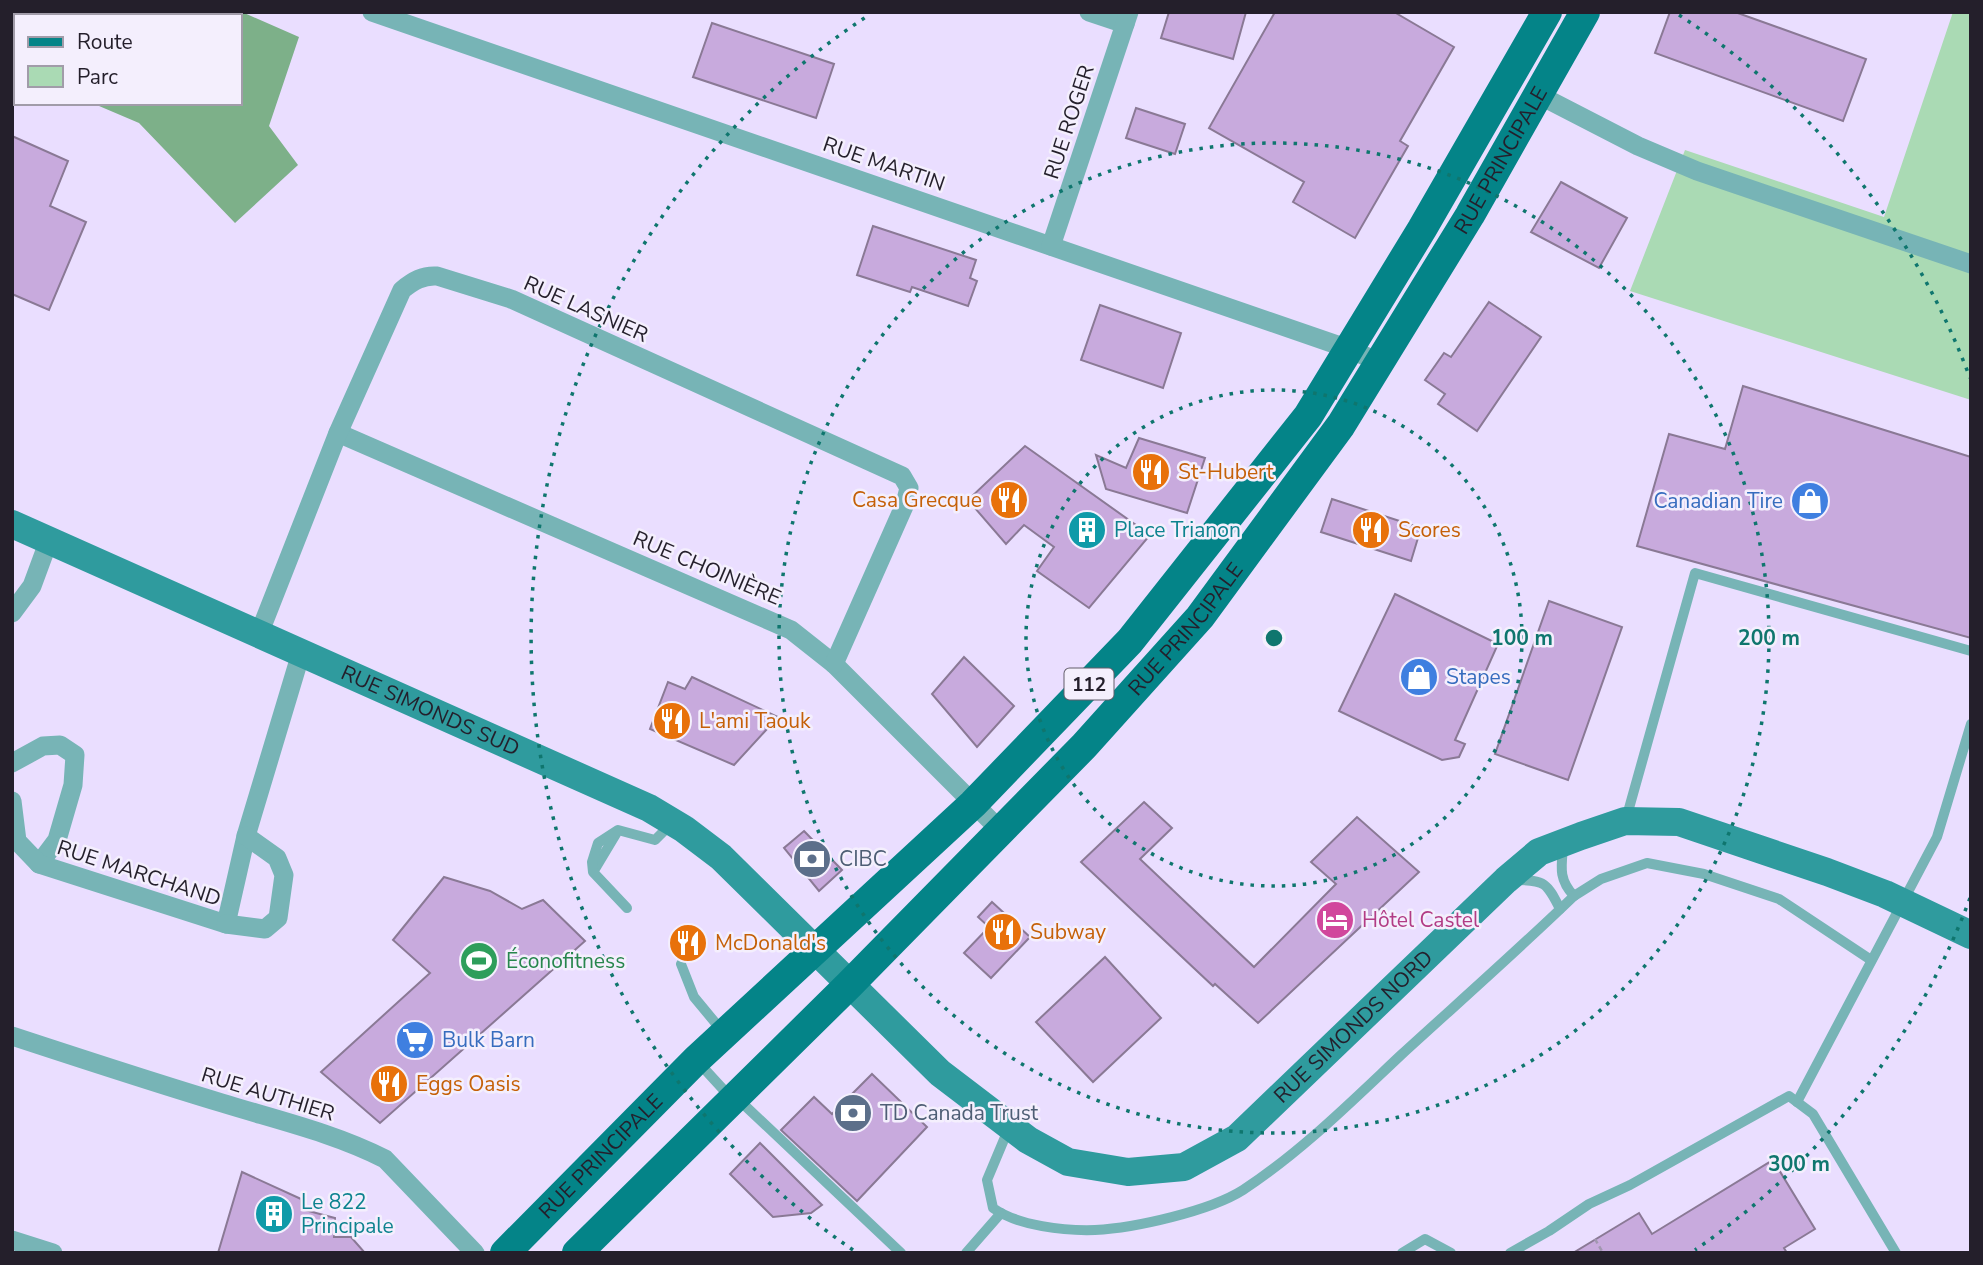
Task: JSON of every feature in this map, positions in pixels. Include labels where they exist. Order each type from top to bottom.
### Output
[{"type":"main road","name":"RUE PRINCIPALE","points":[[577,1253],[849,985],[1084,746],[1142,654],[1308,416],[1422,229],[1547,12]]},
{"type":"main road","name":"RUE PRINCIPALE","points":[[505,1253],[696,1060],[973,804],[1142,654],[1200,617],[1341,425],[1470,215],[1586,12]]},
{"type":"street","name":"RUE MARTIN","points":[[372,12],[1349,349],[1379,362]]},
{"type":"street","points":[[1089,12],[1127,18]]},
{"type":"street","name":"RUE ROGER","points":[[1051,246],[1127,18]]},
{"type":"street","points":[[1539,95],[1638,146],[1697,170],[1971,264]]},
{"type":"street","name":"RUE LASNIER","points":[[259,634],[338,433],[402,290],[426,275],[511,299],[902,476],[909,488],[905,504],[834,664]]},
{"type":"street","name":"RUE CHOINIÈRE","points":[[338,433],[791,629],[834,664],[1001,831]]},
{"type":"street","name":"RUE SIMONDS SUD","points":[[12,524],[649,808],[721,856],[815,950]]},
{"type":"street","points":[[12,613],[32,586],[49,540]]},
{"type":"street","name":"RUE MARCHAND","points":[[226,924],[246,836],[301,653]]},
{"type":"street","name":"RUE MARCHAND","points":[[12,764],[43,746],[60,745],[75,755],[73,785],[57,840],[39,864]]},
{"type":"street","name":"RUE MARCHAND","points":[[12,801],[17,841],[39,864],[226,924],[265,929],[278,918],[284,874],[277,858],[246,836]]},
{"type":"street","name":"RUE SIMONDS NORD","points":[[815,950],[940,1073],[1028,1140],[1068,1163],[1128,1172],[1184,1167],[1237,1138],[1506,880],[1539,852],[1625,821],[1679,822],[1827,872],[1902,902],[1971,935]]},
{"type":"street","name":"RUE AUTHIER","points":[[12,1036],[370,1151],[385,1159],[475,1253]]},
{"type":"street","points":[[12,1240],[52,1253]]},
{"type":"lane","points":[[1625,821],[1695,573],[1971,651]]},
{"type":"lane","points":[[1797,1102],[1937,837],[1971,724]]},
{"type":"lane","points":[[627,908],[593,872],[592,862],[598,843],[618,830],[655,840],[673,822]]},
{"type":"lane","points":[[1564,842],[1561,865],[1565,886],[1574,896]]},
{"type":"lane","points":[[1010,1126],[986,1180],[993,1208],[1001,1213],[1037,1225],[1095,1230],[1146,1223],[1199,1210],[1242,1191],[1316,1135],[1574,896],[1601,879],[1647,863],[1703,874],[1779,899],[1871,960]]},
{"type":"lane","points":[[1506,880],[1536,880],[1550,888],[1560,909]]},
{"type":"lane","points":[[681,964],[694,996],[725,1034]]},
{"type":"lane","points":[[696,1060],[901,1253]]},
{"type":"lane","points":[[1510,1253],[1589,1204],[1630,1185],[1789,1096],[1813,1114],[1896,1253]]},
{"type":"lane","points":[[966,1253],[1001,1213]]},
{"type":"lane","points":[[1402,1253],[1425,1239],[1451,1253]]},
{"type":"path","points":[[1595,1239],[1603,1253]]},
{"type":"green space","points":[[12,12],[242,12],[299,37],[269,126],[298,165],[235,223],[139,123],[97,105],[242,105],[242,14],[14,14],[14,30]]},
{"type":"green space","points":[[1953,12],[1971,12],[1971,400],[1630,291],[1685,150],[1884,217]]},
{"type":"building","points":[[1169,12],[1246,12],[1233,59],[1161,38]]},
{"type":"building","points":[[1275,12],[1394,12],[1454,47],[1400,141],[1408,146],[1355,238],[1293,202],[1304,182],[1209,128]]},
{"type":"building","points":[[1670,12],[1735,12],[1866,59],[1843,121],[1655,53]]},
{"type":"building","points":[[712,23],[834,64],[816,118],[693,77]]},
{"type":"building","points":[[1136,108],[1185,124],[1175,154],[1126,138]]},
{"type":"building","points":[[12,136],[68,161],[50,206],[86,222],[49,310],[12,294]]},
{"type":"building","points":[[1561,182],[1627,218],[1599,268],[1531,232]]},
{"type":"building","points":[[873,226],[976,260],[970,278],[977,281],[968,306],[912,287],[910,292],[857,275]]},
{"type":"building","points":[[1489,302],[1541,337],[1477,431],[1438,404],[1445,394],[1425,380],[1444,353],[1451,357]]},
{"type":"building","points":[[1100,305],[1181,333],[1163,388],[1081,360]]},
{"type":"building","name":"Canadian Tire","points":[[1743,386],[1971,457],[1971,638],[1637,546],[1669,434],[1725,449]]},
{"type":"building","name":"St-Hubert","points":[[1139,438],[1205,458],[1187,513],[1106,489],[1096,455],[1126,468]]},
{"type":"building","name":"Place Trianon","points":[[1025,446],[1150,535],[1089,608],[1037,571],[1054,547],[1024,525],[1006,544],[968,500]]},
{"type":"building","name":"Scores","points":[[1332,499],[1421,528],[1411,561],[1321,532]]},
{"type":"building","name":"Stapes","points":[[1395,594],[1498,644],[1455,740],[1465,744],[1459,757],[1442,760],[1339,711]]},
{"type":"building","points":[[1549,601],[1622,627],[1568,780],[1495,754]]},
{"type":"building","points":[[964,657],[1014,706],[977,747],[932,694]]},
{"type":"building","points":[[692,677],[778,717],[734,765],[650,729],[668,682],[685,689]]},
{"type":"building","name":"Hôtel Castel","points":[[1144,802],[1172,828],[1140,859],[1254,967],[1336,884],[1311,862],[1357,817],[1419,872],[1258,1023],[1215,984],[1213,986],[1081,862]]},
{"type":"building","name":"CIBC","points":[[804,831],[842,870],[819,891],[784,848]]},
{"type":"building","points":[[444,877],[490,891],[522,909],[543,900],[585,941],[380,1123],[321,1072],[430,973],[393,940]]},
{"type":"building","points":[[992,902],[1030,937],[991,978],[964,953],[989,927],[978,917]]},
{"type":"building","points":[[1105,957],[1161,1018],[1093,1082],[1036,1022]]},
{"type":"building","points":[[872,1074],[927,1127],[857,1201],[781,1130],[814,1097],[832,1114]]},
{"type":"building","points":[[760,1143],[822,1205],[811,1213],[773,1217],[730,1174]]},
{"type":"building","points":[[1773,1160],[1815,1229],[1784,1248],[1787,1253],[1573,1253],[1639,1213],[1652,1234]]},
{"type":"building","name":"Le 822 Principale","points":[[242,1172],[301,1199],[301,1209],[335,1218],[334,1237],[351,1237],[365,1253],[218,1253]]},
{"type":"place","name":"St-Hubert","points":[[1151,472]]},
{"type":"place","name":"Casa Grecque","points":[[1009,500]]},
{"type":"place","name":"Canadian Tire","points":[[1810,501]]},
{"type":"place","name":"Place Trianon","points":[[1087,530]]},
{"type":"place","name":"Scores","points":[[1371,530]]},
{"type":"place","name":"Stapes","points":[[1419,677]]},
{"type":"place","name":"L'ami Taouk","points":[[672,721]]},
{"type":"place","name":"CIBC","points":[[812,859]]},
{"type":"place","name":"Hôtel Castel","points":[[1335,920]]},
{"type":"place","name":"Subway","points":[[1003,932]]},
{"type":"place","name":"McDonald's","points":[[688,943]]},
{"type":"place","name":"Éconofitness","points":[[479,961]]},
{"type":"place","name":"Bulk Barn","points":[[415,1040]]},
{"type":"place","name":"Eggs Oasis","points":[[389,1084]]},
{"type":"place","name":"TD Canada Trust","points":[[853,1113]]},
{"type":"place","name":"Le 822 Principale","points":[[274,1214]]}]
